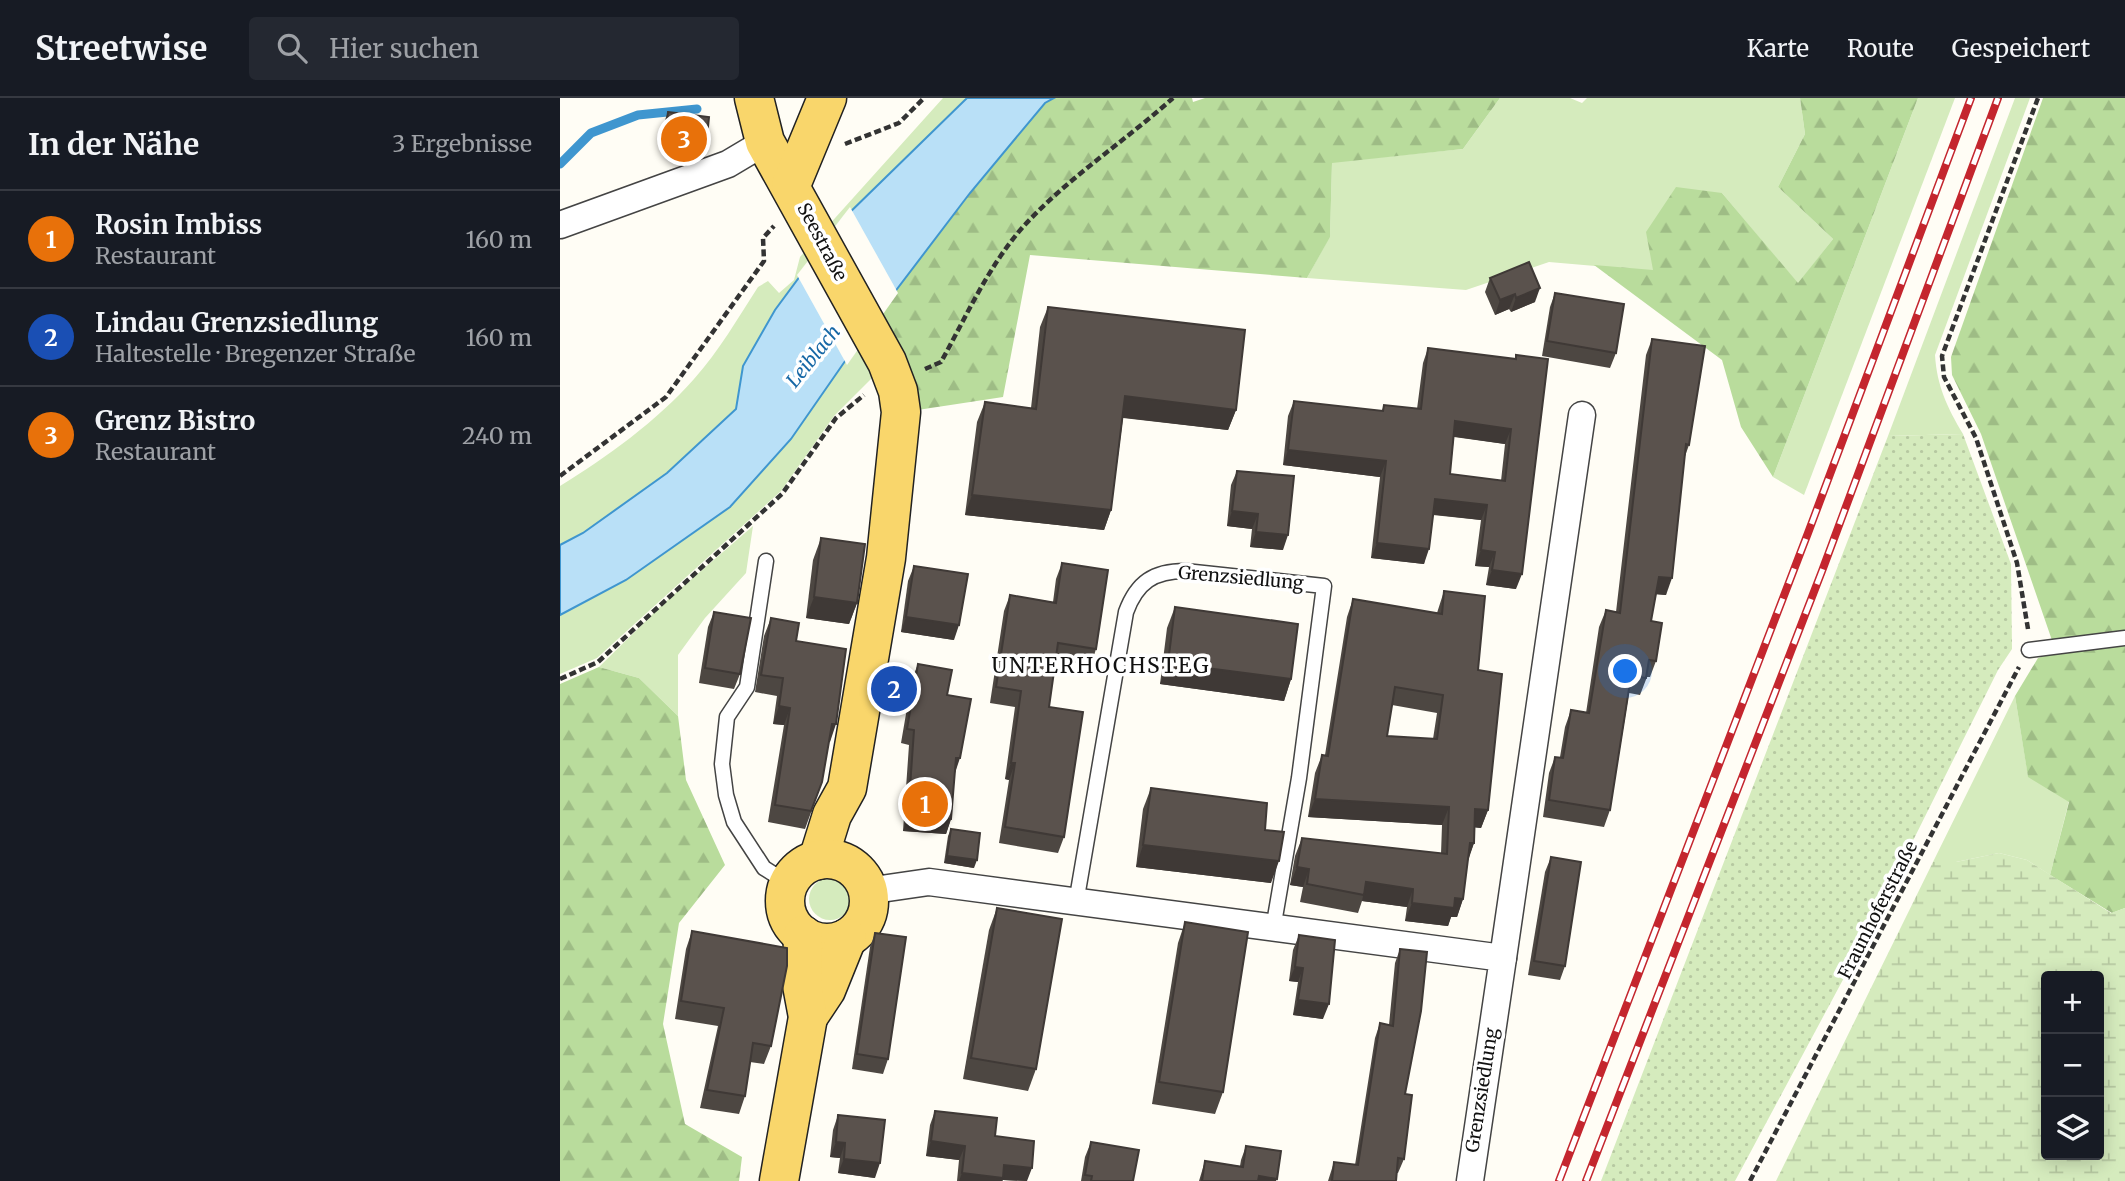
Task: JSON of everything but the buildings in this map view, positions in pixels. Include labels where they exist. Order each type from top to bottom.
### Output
[{"type":"main road","name":"Seestraße","points":[[754,98],[765,142],[852,300],[877,377],[898,391],[901,412],[886,558],[847,788]]},
{"type":"main road","points":[[793,196],[827,98]]},
{"type":"main road","points":[[847,788],[854,819],[866,916],[858,929],[847,938],[824,943],[803,935],[788,914],[786,902],[847,788]]},
{"type":"main road","points":[[804,872],[839,861],[863,882]]},
{"type":"main road","points":[[779,1181],[808,1017],[802,985],[803,935]]},
{"type":"main road","points":[[808,1017],[826,989],[847,938]]},
{"type":"street","points":[[560,225],[727,164],[765,142]]},
{"type":"street","name":"Grenzsiedlung","points":[[1470,1181],[1582,415]]},
{"type":"street","points":[[863,882],[929,882],[1503,958]]},
{"type":"lane","points":[[766,561],[747,687],[727,718],[722,764],[734,822],[764,868],[804,872]]},
{"type":"lane","name":"Grenzsiedlung","points":[[1076,903],[1126,612],[1138,586],[1166,571],[1324,586],[1299,778],[1273,929]]},
{"type":"lane","points":[[2029,650],[2125,638]]},
{"type":"path","points":[[560,476],[666,397],[764,261],[763,238],[820,156],[899,123],[924,98]]},
{"type":"path","points":[[924,369],[941,362],[998,262],[1022,228],[1073,181],[1173,98]]},
{"type":"path","points":[[2029,650],[2027,617],[2017,562],[1976,438],[1944,377],[1942,356],[2038,98]]},
{"type":"path","points":[[560,679],[598,662],[782,494],[836,418],[877,377]]},
{"type":"path","name":"Fraunhoferstraße","points":[[1750,1181],[2029,650]]},
{"type":"green space","points":[[943,98],[1023,98],[894,248],[560,590],[560,486],[631,437],[680,394],[712,357],[758,287],[768,281],[779,293],[794,280],[800,257]]},
{"type":"green space","points":[[1054,98],[1192,98],[1193,102],[1205,98],[1500,98],[1463,149],[1332,163],[1330,237],[1307,278],[1030,255],[1003,397],[911,411],[875,318],[970,193],[1045,103]]},
{"type":"green space","points":[[1500,98],[1570,98],[1582,103],[1587,98],[1800,98],[1805,134],[1778,187],[1833,239],[1798,284],[1722,193],[1653,271],[1549,262],[1466,290],[1307,278],[1330,236],[1332,162],[1463,149]]},
{"type":"green space","points":[[1800,98],[1918,98],[1773,477],[1741,427],[1722,360],[1594,265],[1653,270],[1646,232],[1676,187],[1722,193],[1798,283],[1833,239],[1778,187],[1805,134]]},
{"type":"green space","points":[[1918,98],[1955,98],[1804,495],[1773,477]]},
{"type":"green space","points":[[2015,98],[2030,98],[1935,355],[1944,396],[1963,434],[1888,436]]},
{"type":"green space","points":[[2043,98],[2125,98],[2125,908],[2112,913],[2050,875],[2069,802],[2028,777],[2015,696],[2038,658],[2056,652],[1981,434],[1952,375],[1951,357]]},
{"type":"green space","points":[[858,342],[875,375],[834,416],[781,491],[597,658],[560,674],[560,615],[626,580],[730,507],[791,439]]},
{"type":"green space","points":[[1963,434],[2011,564],[2012,649],[1998,670],[1853,961],[1735,1181],[1601,1181],[1888,436]]},
{"type":"green space","points":[[753,526],[746,573],[705,618],[678,655],[678,716],[639,678],[599,667],[664,603]]},
{"type":"green space","points":[[599,667],[639,678],[678,716],[686,780],[725,865],[679,923],[663,1024],[685,1124],[742,1157],[739,1181],[560,1181],[560,684]]},
{"type":"green space","points":[[2015,696],[2028,776],[2069,801],[2050,875],[2027,860],[1999,853],[1956,862],[1933,862]]},
{"type":"green space","points":[[1999,853],[2027,860],[2111,913],[2125,908],[2125,1181],[1776,1181],[1933,862],[1956,862]]},
{"type":"green space","points":[[830,878],[845,884],[851,899],[845,914],[830,920],[815,914],[809,899],[815,884]]},
{"type":"water","name":"Leiblach","points":[[967,98],[1054,98],[1045,103],[970,193],[875,318],[791,439],[730,507],[626,580],[560,615],[560,545],[583,533],[667,473],[736,409],[743,366],[775,310],[840,222]]},
{"type":"pier","points":[[850,207],[898,293],[847,365],[797,275]]},
{"type":"waterway","points":[[560,164],[591,133],[638,115],[697,109]]},
{"type":"railway","points":[[1559,1181],[1808,533],[1971,98]]},
{"type":"railway","points":[[1586,1181],[1822,571],[1998,98]]},
{"type":"place","name":"Grenz Bistro","points":[[684,139]]},
{"type":"place","name":"Lindau Grenzsiedlung","points":[[894,689]]},
{"type":"place","name":"Rosin Imbiss","points":[[925,804]]},
{"type":"district","name":"UNTERHOCHSTEG","points":[[1101,666]]}]
